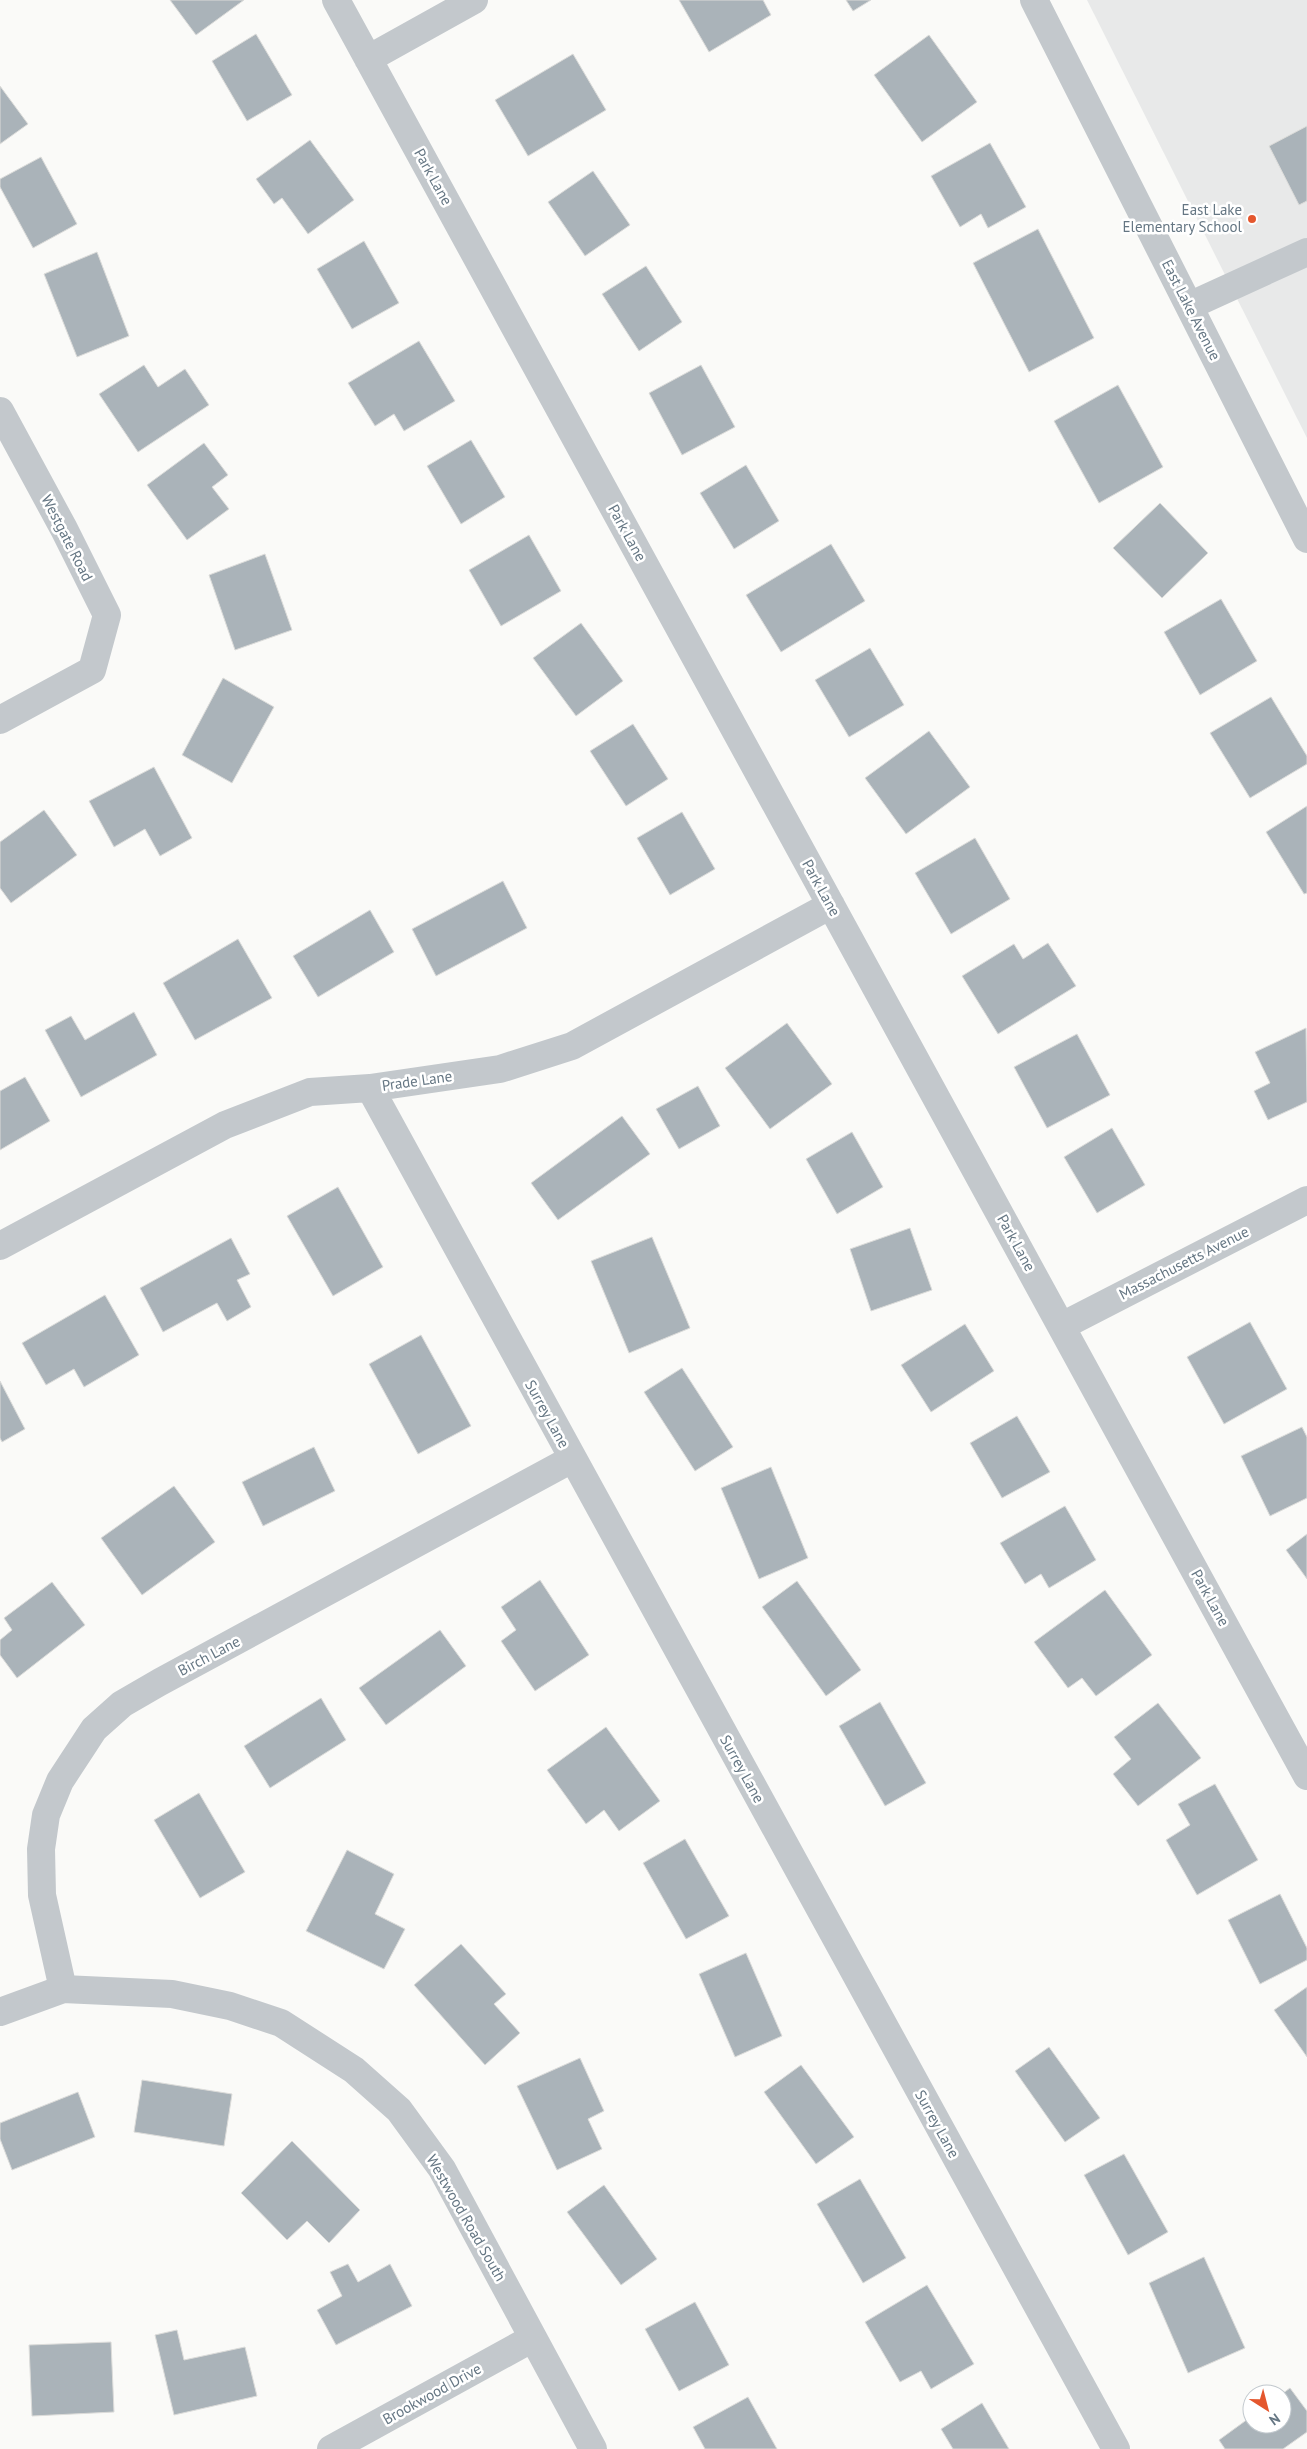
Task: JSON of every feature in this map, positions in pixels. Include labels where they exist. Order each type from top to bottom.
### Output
[{"type":"street","name":"Park Lane","points":[[336,0],[1307,1776]]},
{"type":"street","points":[[368,59],[474,0]]},
{"type":"street","name":"East Lake Avenue","points":[[1034,0],[1189,306],[1304,527]]},
{"type":"street","points":[[1189,306],[1307,252]]},
{"type":"street","name":"Westgate Road","points":[[0,411],[64,529],[107,615],[92,670],[0,720]]},
{"type":"street","name":"Prade Lane","points":[[0,1246],[225,1126],[310,1092],[370,1088],[500,1069],[572,1046],[831,905]]},
{"type":"street","name":"Surrey Lane","points":[[370,1088],[1116,2449]]},
{"type":"street","name":"Massachusetts Avenue","points":[[1062,1326],[1307,1200]]},
{"type":"street","name":"Birch Lane","points":[[63,1989],[42,1895],[41,1849],[46,1815],[60,1780],[94,1729],[122,1704],[160,1682],[572,1459]]},
{"type":"street","name":"Westwood Road South","points":[[0,2012],[63,1989],[172,1994],[230,2006],[280,2023],[354,2070],[399,2110],[442,2169],[593,2449]]},
{"type":"street","name":"Brookwood Drive","points":[[331,2449],[533,2338]]},
{"type":"shaded area","name":"East Lake Elementary School","points":[[1087,0],[1307,0],[1307,438]]},
{"type":"building","points":[[170,0],[244,0],[196,35]]},
{"type":"building","points":[[679,0],[763,0],[771,15],[709,52]]},
{"type":"building","points":[[846,0],[871,0],[853,11]]},
{"type":"building","points":[[256,34],[292,95],[247,121],[212,61]]},
{"type":"building","points":[[929,35],[977,102],[922,142],[874,75]]},
{"type":"building","points":[[573,54],[606,110],[528,156],[495,100]]},
{"type":"building","points":[[0,86],[28,124],[0,144]]},
{"type":"building","points":[[1307,126],[1307,201],[1299,205],[1269,146]]},
{"type":"building","points":[[310,140],[354,200],[308,234],[282,198],[274,204],[256,179]]},
{"type":"building","points":[[990,143],[1026,207],[988,228],[981,214],[960,227],[931,176]]},
{"type":"building","points":[[41,157],[77,224],[33,248],[0,187],[0,179]]},
{"type":"building","points":[[593,171],[630,225],[585,256],[548,202]]},
{"type":"building","points":[[1038,229],[1094,338],[1029,372],[973,263]]},
{"type":"building","points":[[364,241],[399,303],[352,329],[317,269]]},
{"type":"building","points":[[97,252],[129,336],[77,357],[44,274]]},
{"type":"building","points":[[646,266],[682,322],[639,351],[602,294]]},
{"type":"building","points":[[419,341],[455,401],[404,431],[394,414],[375,426],[348,383]]},
{"type":"building","points":[[144,365],[158,387],[185,369],[209,405],[138,452],[99,394]]},
{"type":"building","points":[[701,365],[735,427],[682,455],[649,393]]},
{"type":"building","points":[[1118,385],[1163,467],[1099,503],[1054,421]]},
{"type":"building","points":[[471,440],[505,497],[461,524],[427,466]]},
{"type":"building","points":[[204,443],[228,475],[212,487],[229,509],[187,540],[147,485]]},
{"type":"building","points":[[746,465],[779,521],[734,549],[700,493]]},
{"type":"building","points":[[1160,503],[1208,553],[1162,598],[1113,548]]},
{"type":"building","points":[[529,535],[561,591],[501,626],[469,570]]},
{"type":"building","points":[[831,544],[865,601],[781,652],[746,595]]},
{"type":"building","points":[[265,554],[292,630],[235,650],[209,575]]},
{"type":"building","points":[[1221,599],[1257,661],[1200,695],[1164,632]]},
{"type":"building","points":[[581,623],[623,681],[576,716],[533,658]]},
{"type":"building","points":[[870,648],[904,705],[849,737],[815,680]]},
{"type":"building","points":[[223,678],[274,707],[232,783],[182,755]]},
{"type":"building","points":[[1271,697],[1307,756],[1307,764],[1250,798],[1210,733]]},
{"type":"building","points":[[633,724],[668,779],[626,806],[590,751]]},
{"type":"building","points":[[929,731],[970,787],[906,834],[865,778]]},
{"type":"building","points":[[154,767],[192,838],[160,856],[145,829],[114,847],[89,801]]},
{"type":"building","points":[[1307,806],[1307,893],[1304,894],[1266,832]]},
{"type":"building","points":[[44,810],[77,855],[11,903],[0,888],[0,842]]},
{"type":"building","points":[[682,812],[715,869],[670,895],[637,838]]},
{"type":"building","points":[[975,838],[1010,899],[951,934],[915,873]]},
{"type":"building","points":[[503,881],[527,928],[436,976],[412,929]]},
{"type":"building","points":[[370,910],[394,952],[318,997],[293,956]]},
{"type":"building","points":[[238,939],[272,998],[195,1040],[163,983]]},
{"type":"building","points":[[1048,943],[1076,986],[998,1034],[962,976],[1014,944],[1023,959]]},
{"type":"building","points":[[134,1012],[157,1055],[81,1097],[45,1030],[71,1016],[85,1040]]},
{"type":"building","points":[[787,1023],[832,1084],[770,1129],[725,1068]]},
{"type":"building","points":[[1306,1028],[1307,1102],[1268,1120],[1254,1091],[1270,1083],[1255,1052]]},
{"type":"building","points":[[1077,1034],[1110,1095],[1047,1128],[1014,1067]]},
{"type":"building","points":[[25,1077],[50,1121],[0,1150],[0,1091]]},
{"type":"building","points":[[698,1086],[720,1126],[679,1149],[656,1109]]},
{"type":"building","points":[[622,1116],[650,1154],[558,1220],[531,1183]]},
{"type":"building","points":[[1112,1128],[1145,1185],[1097,1213],[1064,1157]]},
{"type":"building","points":[[852,1132],[883,1187],[837,1214],[806,1159]]},
{"type":"building","points":[[338,1187],[383,1267],[333,1296],[287,1216]]},
{"type":"building","points":[[910,1228],[932,1290],[871,1311],[850,1249]]},
{"type":"building","points":[[652,1237],[690,1328],[629,1353],[591,1261]]},
{"type":"building","points":[[231,1238],[250,1274],[237,1280],[251,1307],[227,1321],[217,1303],[163,1332],[140,1288]]},
{"type":"building","points":[[105,1295],[139,1355],[84,1387],[74,1369],[46,1385],[22,1343]]},
{"type":"building","points":[[1250,1322],[1287,1389],[1224,1424],[1187,1357]]},
{"type":"building","points":[[965,1324],[994,1371],[931,1412],[901,1365]]},
{"type":"building","points":[[421,1335],[471,1426],[418,1454],[369,1364]]},
{"type":"building","points":[[682,1368],[733,1447],[695,1471],[644,1392]]},
{"type":"building","points":[[0,1381],[25,1429],[2,1442],[0,1438]]},
{"type":"building","points":[[1017,1416],[1050,1472],[1002,1498],[970,1443]]},
{"type":"building","points":[[1302,1427],[1307,1437],[1307,1498],[1270,1516],[1241,1456]]},
{"type":"building","points":[[314,1447],[335,1491],[263,1526],[242,1482]]},
{"type":"building","points":[[771,1467],[808,1558],[759,1579],[721,1488]]},
{"type":"building","points":[[174,1486],[215,1542],[142,1595],[101,1538]]},
{"type":"building","points":[[1065,1506],[1096,1560],[1049,1588],[1041,1574],[1025,1584],[1000,1543]]},
{"type":"building","points":[[1307,1534],[1307,1579],[1286,1550]]},
{"type":"building","points":[[540,1580],[589,1655],[535,1691],[501,1641],[516,1630],[501,1607]]},
{"type":"building","points":[[797,1581],[861,1670],[826,1696],[762,1607]]},
{"type":"building","points":[[52,1582],[85,1625],[17,1678],[0,1655],[0,1640],[12,1630],[4,1618]]},
{"type":"building","points":[[1105,1590],[1152,1655],[1096,1696],[1082,1678],[1068,1688],[1034,1642]]},
{"type":"building","points":[[440,1630],[466,1666],[386,1725],[359,1688]]},
{"type":"building","points":[[321,1698],[346,1740],[270,1788],[244,1746]]},
{"type":"building","points":[[880,1702],[926,1783],[885,1806],[839,1726]]},
{"type":"building","points":[[1158,1703],[1201,1758],[1138,1806],[1113,1774],[1131,1759],[1114,1737]]},
{"type":"building","points":[[606,1727],[660,1801],[619,1831],[604,1810],[586,1824],[547,1770]]},
{"type":"building","points":[[1215,1784],[1258,1860],[1197,1895],[1166,1840],[1190,1825],[1178,1804]]},
{"type":"building","points":[[199,1793],[245,1872],[200,1898],[154,1820]]},
{"type":"building","points":[[685,1839],[729,1916],[686,1939],[643,1863]]},
{"type":"building","points":[[347,1850],[394,1874],[375,1914],[405,1929],[384,1969],[306,1931]]},
{"type":"building","points":[[1280,1894],[1307,1948],[1307,1960],[1260,1984],[1228,1920]]},
{"type":"building","points":[[461,1944],[506,1994],[494,2004],[520,2033],[485,2065],[414,1985]]},
{"type":"building","points":[[746,1953],[782,2036],[735,2057],[699,1974]]},
{"type":"building","points":[[1307,1987],[1307,2057],[1274,2010]]},
{"type":"building","points":[[1049,2047],[1100,2118],[1065,2142],[1015,2071]]},
{"type":"building","points":[[580,2058],[604,2111],[588,2119],[602,2149],[557,2170],[517,2086]]},
{"type":"building","points":[[801,2065],[854,2137],[816,2164],[764,2092]]},
{"type":"building","points":[[142,2080],[232,2094],[224,2146],[134,2132]]},
{"type":"building","points":[[78,2092],[95,2137],[12,2170],[0,2139],[0,2123]]},
{"type":"building","points":[[292,2141],[360,2210],[329,2243],[307,2221],[287,2240],[241,2193]]},
{"type":"building","points":[[1124,2154],[1168,2232],[1128,2255],[1084,2175]]},
{"type":"building","points":[[860,2179],[906,2258],[863,2283],[817,2204]]},
{"type":"building","points":[[604,2185],[657,2259],[621,2285],[567,2212]]},
{"type":"building","points":[[1204,2257],[1245,2348],[1188,2373],[1149,2283]]},
{"type":"building","points":[[348,2264],[358,2282],[390,2264],[412,2306],[336,2345],[317,2310],[342,2296],[330,2272]]},
{"type":"building","points":[[927,2285],[974,2364],[931,2389],[921,2371],[900,2382],[865,2322]]},
{"type":"building","points":[[695,2302],[729,2365],[679,2391],[645,2329]]},
{"type":"building","points":[[177,2330],[184,2360],[245,2347],[257,2396],[174,2415],[155,2335]]},
{"type":"building","points":[[111,2342],[114,2412],[32,2416],[29,2345]]},
{"type":"building","points":[[1292,2391],[1307,2411],[1307,2432],[1283,2449],[1225,2449],[1219,2440],[1242,2423],[1242,2434],[1292,2434]]},
{"type":"building","points":[[748,2397],[777,2449],[705,2449],[693,2427]]},
{"type":"building","points":[[982,2403],[1009,2449],[953,2449],[941,2429]]},
{"type":"place","name":"East Lake Elementary School","points":[[1252,219]]}]
